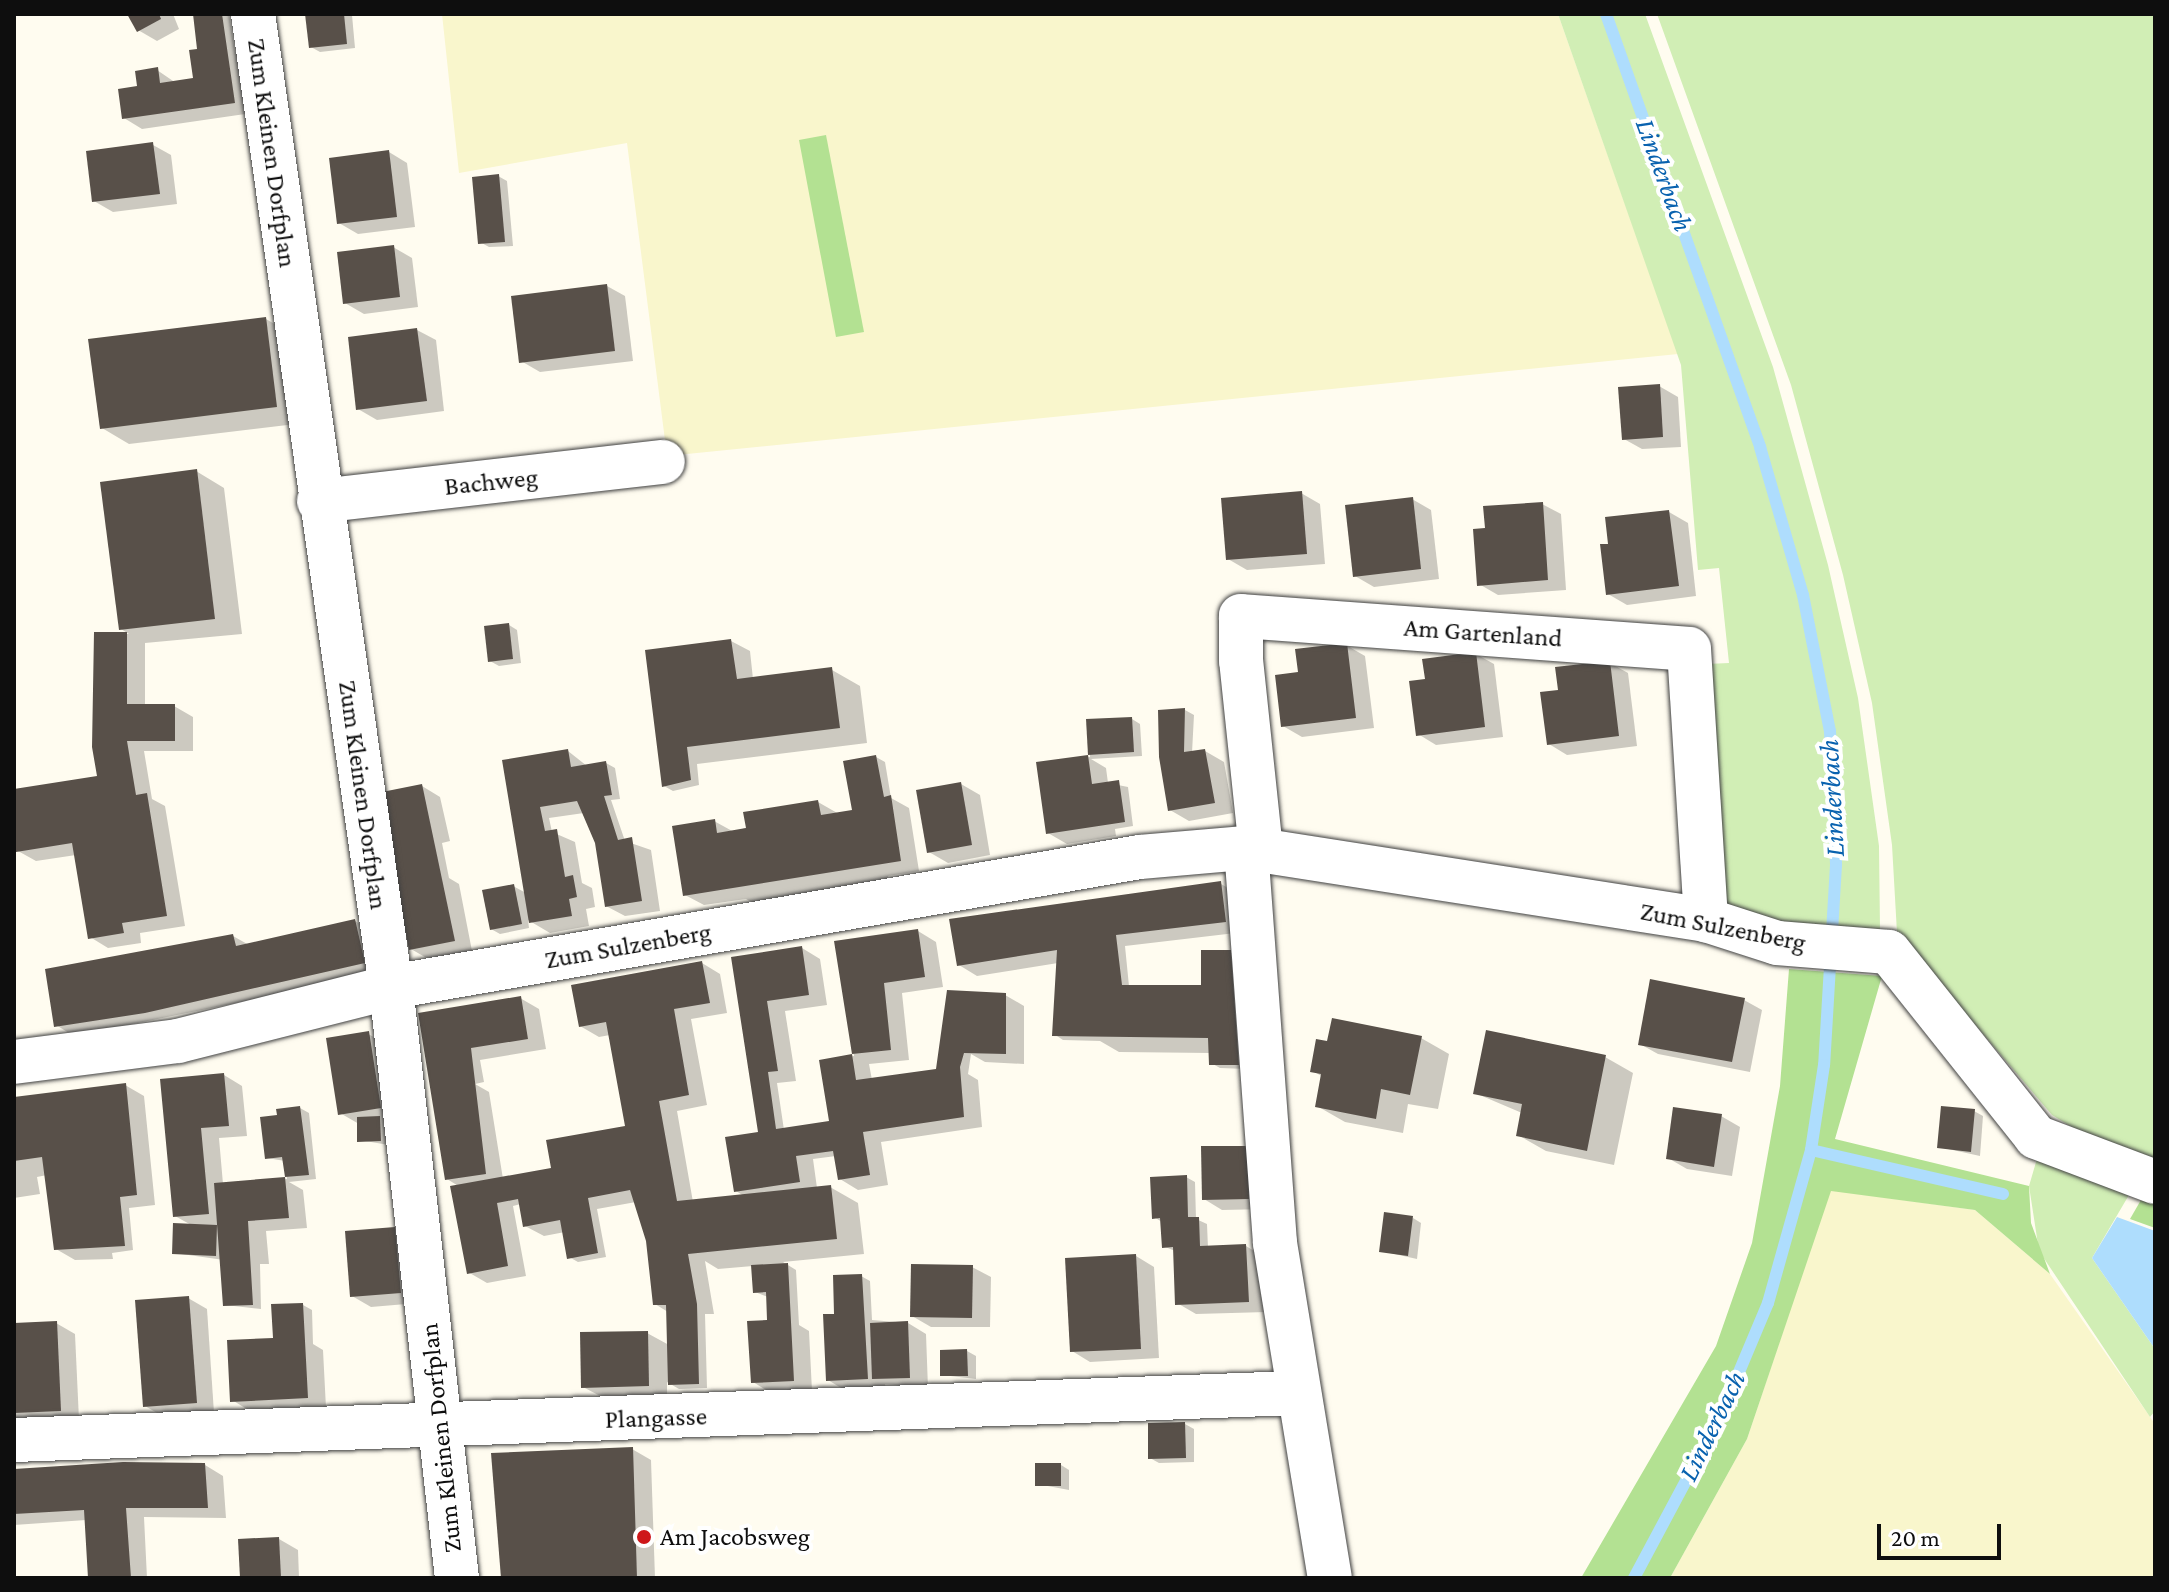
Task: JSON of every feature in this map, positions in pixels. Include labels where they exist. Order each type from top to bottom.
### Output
[{"type":"street","name":"Zum Kleinen Dorfplan","points":[[253,14],[319,501],[391,987],[457,1578]]},
{"type":"street","name":"Bachweg","points":[[319,501],[663,462]]},
{"type":"street","name":"Am Gartenland","points":[[1254,849],[1241,661],[1241,616],[1689,649],[1706,920]]},
{"type":"street","name":"Zum Sulzenberg","points":[[14,1062],[178,1041],[391,987],[1140,857],[1254,849],[1706,920],[1777,943],[1889,952],[2036,1137],[2155,1182]]},
{"type":"street","points":[[1254,849],[1275,1243],[1330,1578]]},
{"type":"street","name":"Plangasse","points":[[14,1440],[1298,1393]]},
{"type":"shaded area","points":[[442,14],[1558,14],[1678,354],[667,456],[627,143],[459,173]]},
{"type":"shaded area","points":[[1830,1190],[1975,1210],[2050,1274],[2155,1424],[2155,1578],[1670,1578],[1747,1439]]},
{"type":"green space","points":[[1558,14],[1645,14],[1773,367],[1828,565],[1858,698],[1879,846],[1880,929],[1785,923],[1719,902],[1707,664],[1729,663],[1719,568],[1698,570],[1681,365]]},
{"type":"green space","points":[[1657,14],[2155,14],[2155,1172],[2139,1168],[2052,1115],[1897,933],[1892,845],[1872,703],[1843,575],[1791,385]]},
{"type":"green space","points":[[826,135],[864,332],[836,337],[799,140]]},
{"type":"green space","points":[[1789,969],[1882,976],[1835,1139],[2029,1186],[2031,1223],[2050,1274],[1975,1210],[1831,1191],[1747,1439],[1670,1578],[1581,1578],[1716,1346],[1752,1243],[1780,1086]]},
{"type":"green space","points":[[2046,1128],[2136,1183],[2092,1258],[2155,1349],[2155,1411],[2150,1417],[2039,1251],[2029,1186]]},
{"type":"green space","points":[[2149,1186],[2155,1187],[2155,1228],[2130,1219]]},
{"type":"water","points":[[2117,1217],[2155,1231],[2155,1349],[2092,1258]]},
{"type":"building","points":[[127,14],[159,14],[161,19],[137,32]]},
{"type":"building","points":[[193,14],[222,14],[235,103],[122,119],[118,89],[137,86],[135,71],[158,67],[160,83],[193,78],[189,50],[197,49]]},
{"type":"building","points":[[305,14],[344,14],[347,44],[309,48]]},
{"type":"building","points":[[153,142],[160,194],[92,202],[86,151]]},
{"type":"building","points":[[389,150],[397,217],[337,224],[329,158]]},
{"type":"building","points":[[499,174],[505,242],[478,244],[472,177]]},
{"type":"building","points":[[394,245],[400,297],[343,304],[337,252]]},
{"type":"building","points":[[607,284],[615,351],[519,363],[511,296]]},
{"type":"building","points":[[266,317],[277,407],[100,429],[88,339]]},
{"type":"building","points":[[417,328],[427,401],[356,410],[348,337]]},
{"type":"building","points":[[1660,384],[1663,437],[1622,440],[1618,387]]},
{"type":"building","points":[[197,469],[215,619],[119,630],[100,482]]},
{"type":"building","points":[[1302,491],[1307,554],[1226,560],[1221,498]]},
{"type":"building","points":[[1413,497],[1421,569],[1353,577],[1345,505]]},
{"type":"building","points":[[1543,502],[1548,580],[1477,586],[1473,529],[1485,528],[1483,506]]},
{"type":"building","points":[[1669,510],[1679,586],[1606,595],[1600,544],[1608,544],[1605,517]]},
{"type":"building","points":[[509,623],[513,659],[488,662],[484,626]]},
{"type":"building","points":[[94,632],[127,632],[127,704],[175,704],[175,741],[127,741],[136,795],[147,793],[167,916],[122,923],[124,933],[88,939],[72,843],[16,852],[14,789],[97,776],[92,747]]},
{"type":"building","points":[[731,639],[737,679],[832,667],[840,728],[687,747],[691,780],[662,787],[645,650]]},
{"type":"building","points":[[1347,643],[1356,718],[1281,727],[1275,675],[1298,672],[1295,649]]},
{"type":"building","points":[[1476,652],[1485,727],[1416,736],[1409,681],[1425,679],[1422,659]]},
{"type":"building","points":[[1610,661],[1619,736],[1547,745],[1540,692],[1558,690],[1555,667]]},
{"type":"building","points":[[1185,708],[1184,752],[1205,749],[1215,803],[1168,811],[1159,757],[1158,710]]},
{"type":"building","points":[[1132,717],[1134,752],[1088,755],[1086,719]]},
{"type":"building","points":[[568,749],[571,767],[606,761],[612,795],[604,796],[618,840],[632,837],[642,901],[605,907],[595,843],[577,801],[540,807],[545,831],[557,829],[565,877],[573,875],[577,897],[569,899],[572,916],[529,923],[502,760]]},
{"type":"building","points":[[876,755],[884,797],[891,795],[901,861],[683,896],[672,826],[715,819],[717,833],[746,828],[743,812],[818,800],[821,815],[852,810],[843,761]]},
{"type":"building","points":[[1088,755],[1092,784],[1119,780],[1125,822],[1046,834],[1036,762]]},
{"type":"building","points":[[961,782],[972,845],[927,853],[916,790]]},
{"type":"building","points":[[422,784],[455,941],[409,950],[377,793]]},
{"type":"building","points":[[1221,881],[1226,922],[1116,935],[1122,985],[1201,985],[1201,950],[1231,950],[1239,1065],[1209,1065],[1208,1038],[1052,1036],[1057,950],[957,966],[949,919]]},
{"type":"building","points":[[514,884],[522,924],[490,930],[482,890]]},
{"type":"building","points":[[355,919],[365,963],[145,1013],[54,1027],[45,969],[233,934],[236,946]]},
{"type":"building","points":[[918,929],[925,977],[884,983],[891,1050],[852,1054],[834,941]]},
{"type":"building","points":[[802,946],[809,995],[767,1001],[778,1071],[768,1072],[776,1129],[829,1121],[819,1060],[852,1054],[856,1080],[936,1069],[947,990],[1006,993],[1006,1054],[964,1053],[960,1067],[964,1117],[863,1132],[870,1175],[838,1180],[833,1151],[796,1156],[800,1182],[734,1192],[725,1137],[758,1132],[731,957]]},
{"type":"building","points":[[702,961],[710,1003],[674,1009],[689,1095],[659,1101],[677,1201],[831,1185],[837,1239],[688,1254],[697,1304],[699,1384],[668,1385],[666,1305],[653,1305],[646,1241],[630,1190],[588,1198],[598,1253],[567,1259],[560,1220],[523,1227],[518,1199],[497,1203],[508,1266],[467,1274],[450,1186],[551,1168],[546,1140],[625,1126],[606,1022],[579,1027],[571,985]]},
{"type":"building","points":[[1650,979],[1745,998],[1732,1062],[1638,1045]]},
{"type":"building","points":[[521,996],[528,1039],[471,1048],[486,1174],[445,1180],[418,1013]]},
{"type":"building","points":[[1332,1018],[1422,1036],[1410,1095],[1381,1089],[1376,1119],[1315,1107],[1321,1074],[1310,1072],[1316,1039],[1327,1041]]},
{"type":"building","points":[[1486,1030],[1606,1055],[1587,1151],[1516,1136],[1522,1104],[1473,1094]]},
{"type":"building","points":[[369,1031],[381,1108],[338,1115],[326,1038]]},
{"type":"building","points":[[224,1073],[229,1126],[201,1128],[209,1214],[173,1217],[160,1079]]},
{"type":"building","points":[[126,1083],[137,1195],[120,1197],[125,1246],[54,1250],[42,1157],[14,1161],[14,1097]]},
{"type":"building","points":[[300,1106],[309,1175],[285,1177],[282,1157],[265,1159],[260,1117],[277,1115],[276,1109]]},
{"type":"building","points":[[1941,1106],[1975,1109],[1971,1152],[1937,1148]]},
{"type":"building","points":[[1673,1107],[1722,1114],[1714,1167],[1666,1159]]},
{"type":"building","points":[[380,1116],[381,1141],[357,1142],[357,1117]]},
{"type":"building","points":[[1201,1146],[1248,1146],[1249,1199],[1202,1200]]},
{"type":"building","points":[[1187,1175],[1188,1217],[1199,1217],[1200,1246],[1246,1244],[1249,1302],[1175,1305],[1173,1247],[1162,1248],[1160,1218],[1152,1219],[1150,1177]]},
{"type":"building","points":[[285,1177],[289,1218],[248,1221],[253,1305],[223,1306],[214,1183]]},
{"type":"building","points":[[1384,1212],[1413,1216],[1408,1256],[1379,1252]]},
{"type":"building","points":[[173,1223],[217,1225],[216,1256],[172,1254]]},
{"type":"building","points":[[395,1227],[401,1293],[350,1297],[345,1231]]},
{"type":"building","points":[[1136,1254],[1141,1349],[1070,1352],[1065,1258]]},
{"type":"building","points":[[788,1263],[794,1381],[751,1383],[747,1321],[767,1320],[766,1292],[753,1293],[751,1265]]},
{"type":"building","points":[[911,1264],[973,1265],[972,1318],[910,1317]]},
{"type":"building","points":[[862,1274],[868,1379],[826,1381],[823,1314],[834,1314],[833,1275]]},
{"type":"building","points":[[189,1296],[197,1403],[143,1407],[135,1300]]},
{"type":"building","points":[[303,1303],[308,1398],[230,1402],[227,1340],[273,1338],[271,1304]]},
{"type":"building","points":[[57,1321],[61,1411],[14,1413],[14,1323]]},
{"type":"building","points":[[908,1321],[910,1378],[872,1379],[870,1323]]},
{"type":"building","points":[[648,1331],[649,1386],[581,1388],[580,1332]]},
{"type":"building","points":[[967,1349],[968,1376],[940,1376],[940,1350]]},
{"type":"building","points":[[1185,1422],[1186,1458],[1148,1459],[1148,1423]]},
{"type":"building","points":[[633,1447],[637,1578],[501,1578],[491,1453]]},
{"type":"building","points":[[123,1462],[205,1463],[208,1508],[126,1508],[131,1578],[88,1578],[84,1510],[14,1514],[14,1469]]},
{"type":"building","points":[[1035,1463],[1061,1463],[1061,1486],[1035,1486]]},
{"type":"building","points":[[279,1537],[281,1578],[240,1578],[238,1539]]},
{"type":"waterway","name":"Linderbach","points":[[1606,14],[1760,447],[1803,595],[1830,731],[1836,865],[1824,1065],[1811,1150],[1768,1303],[1720,1417],[1634,1578]]},
{"type":"waterway","points":[[1811,1150],[2003,1194]]},
{"type":"place","name":"Am Jacobsweg","points":[[644,1537]]}]
